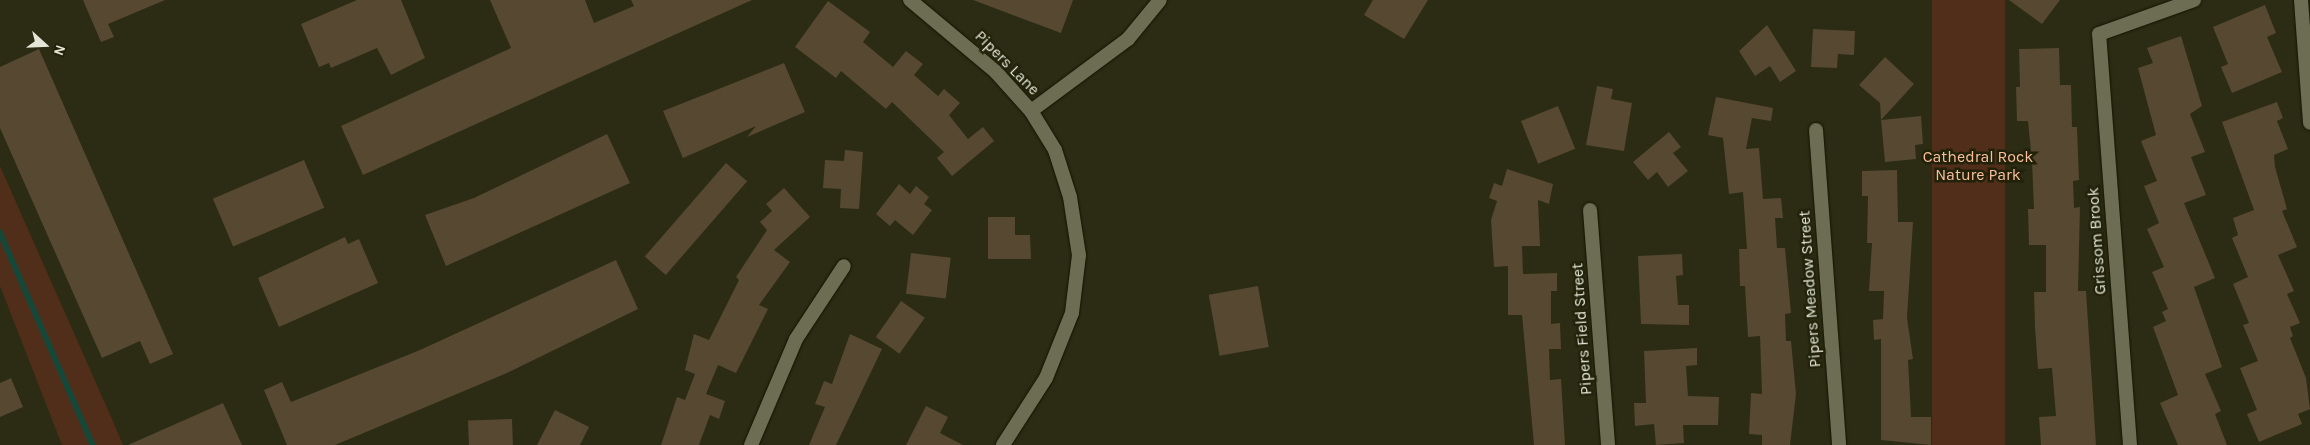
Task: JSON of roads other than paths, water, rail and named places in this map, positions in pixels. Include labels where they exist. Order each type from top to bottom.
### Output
[{"type":"street","name":"Pipers Lane","points":[[910,0],[996,72],[1031,111],[1049,138],[1066,180],[1078,236],[1078,275],[1061,348],[1002,445]]},
{"type":"street","points":[[1031,111],[1128,39],[1160,0]]},
{"type":"street","name":"Grissom Brook","points":[[2130,445],[2099,34],[2194,0]]},
{"type":"street","points":[[2301,0],[2310,123]]},
{"type":"street","name":"Pipers Meadow Street","points":[[1816,130],[1840,445]]},
{"type":"street","name":"Pipers Field Street","points":[[1590,210],[1608,445]]},
{"type":"street","points":[[751,445],[796,339],[844,266]]},
{"type":"waterway","points":[[0,232],[93,445]]},
{"type":"park label","name":"Cathedral Rock Nature Park","points":[[1978,166]]}]
